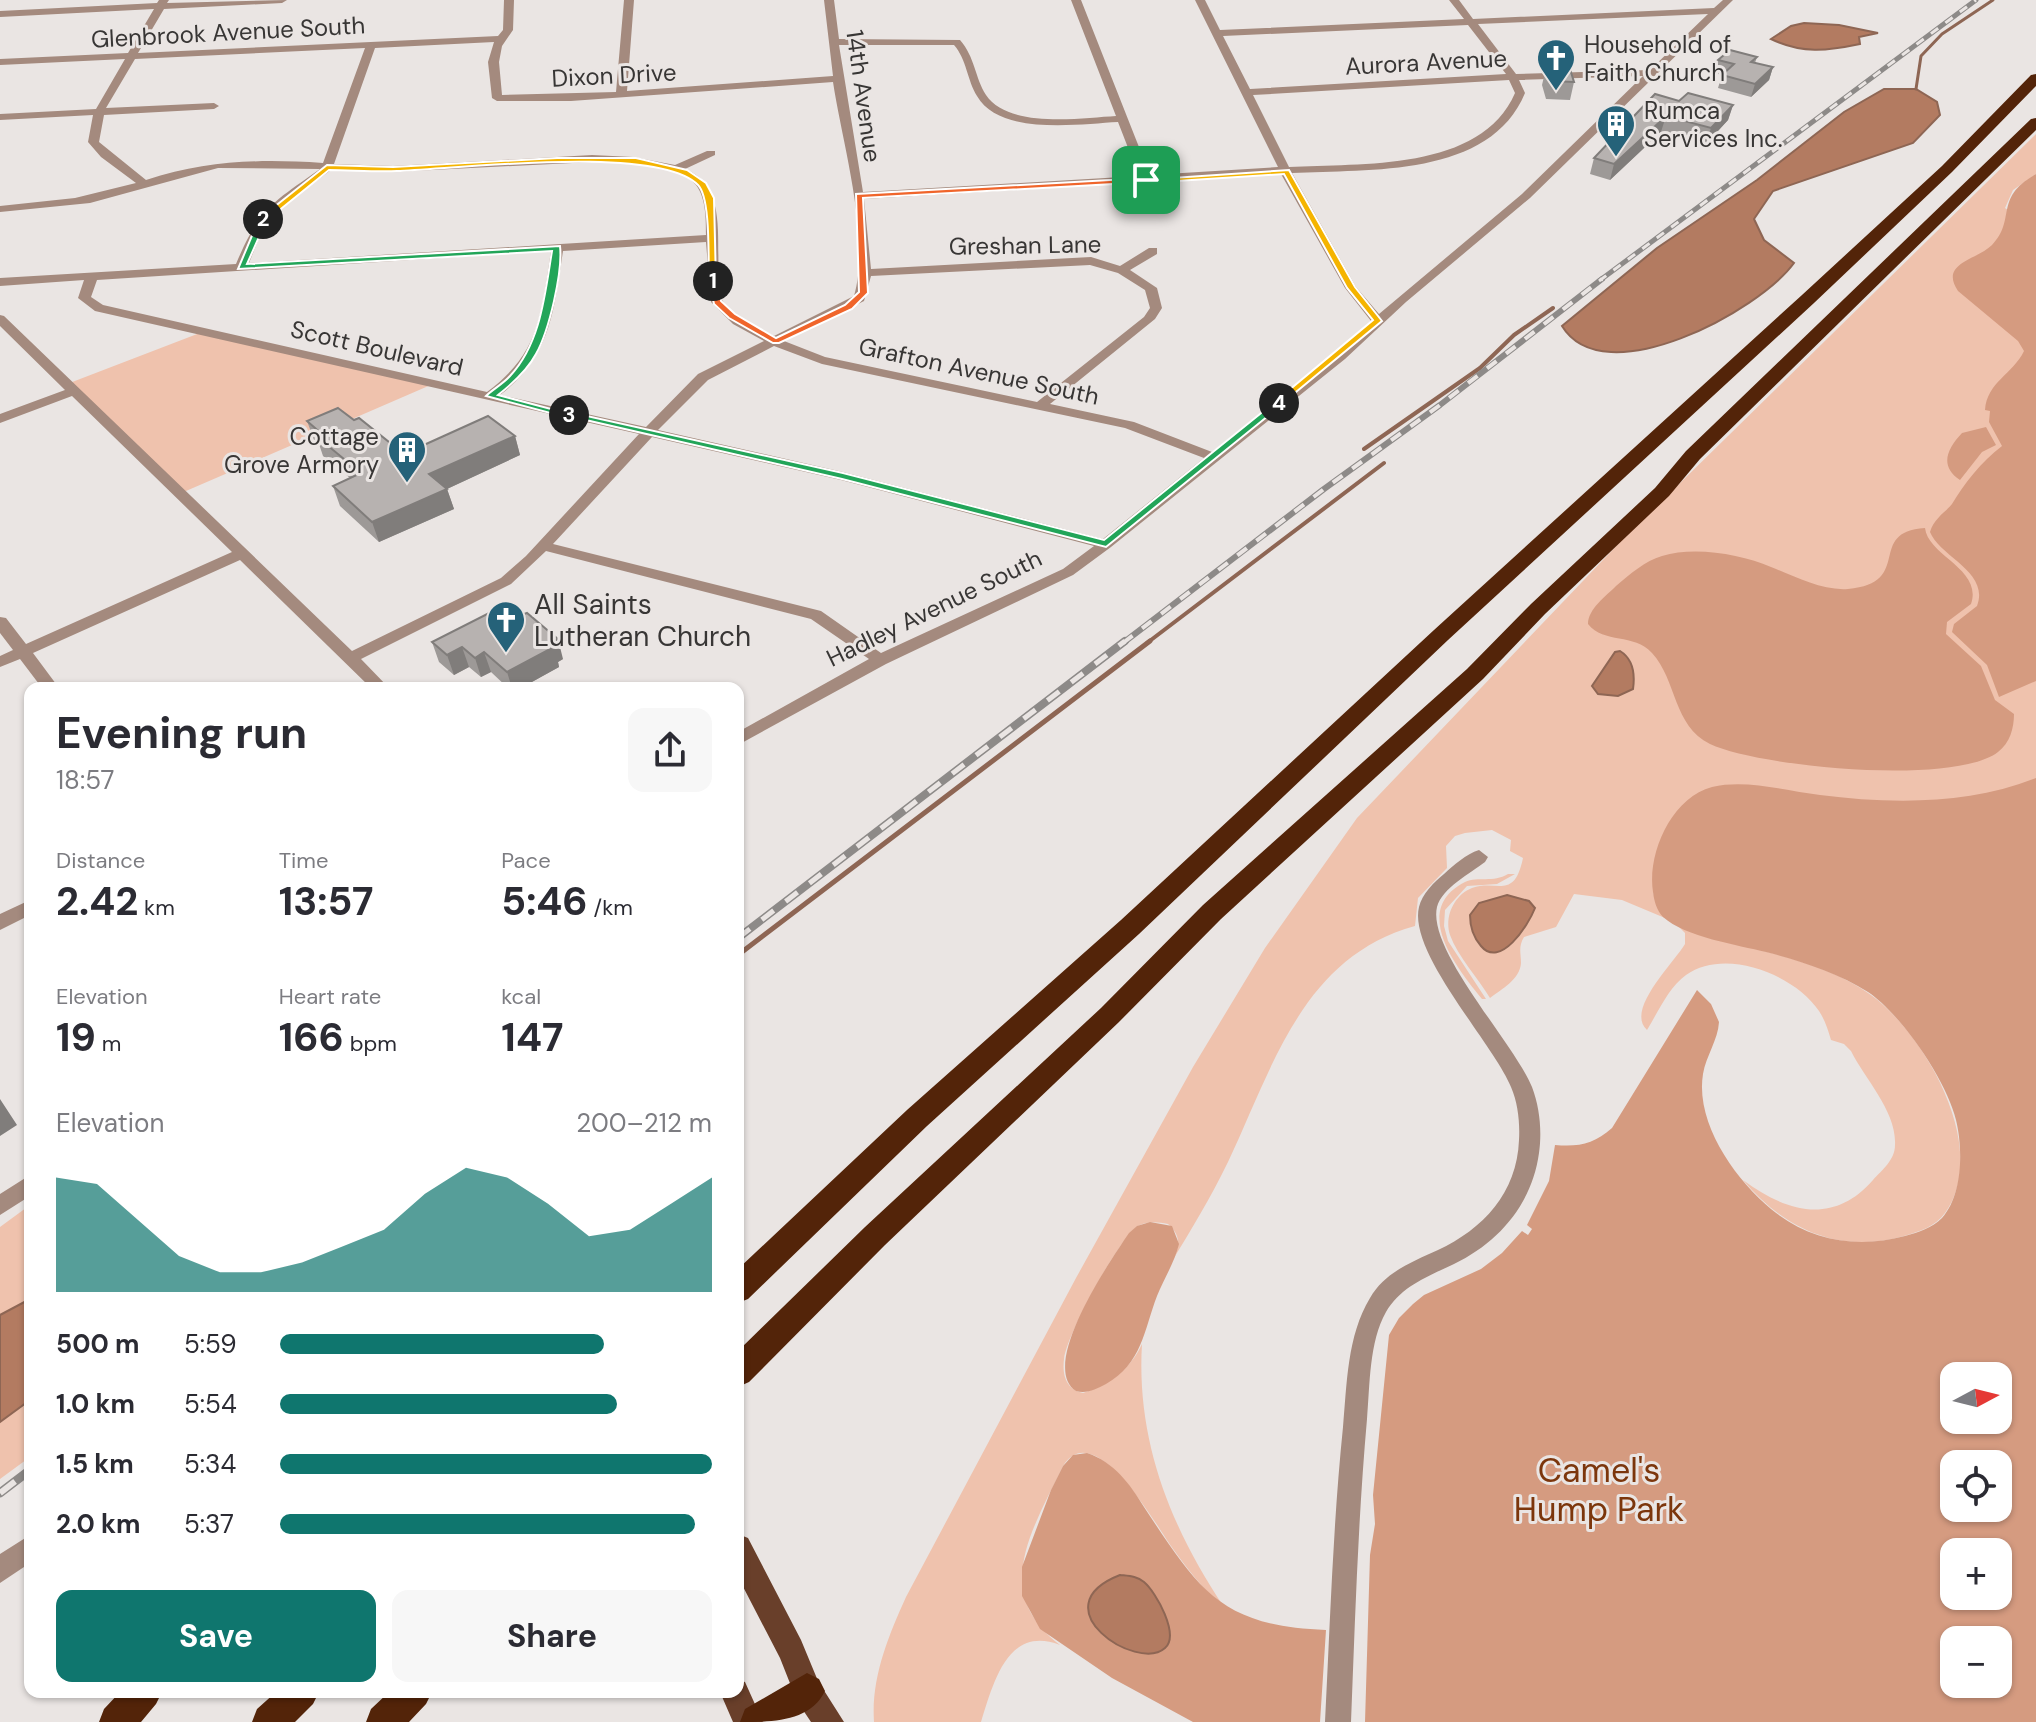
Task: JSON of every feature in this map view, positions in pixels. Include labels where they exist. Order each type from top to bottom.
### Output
[{"type":"highway","points":[[744,1283],[917,1118],[1130,927],[1441,635],[1819,289],[1957,159],[2036,78]]},
{"type":"highway","points":[[744,1366],[875,1236],[1110,1015],[1212,912],[1475,674],[1538,609],[1662,492],[1693,455],[2036,122]]},
{"type":"highway","points":[[758,1722],[807,1691]]},
{"type":"highway","points":[[117,1722],[139,1698]]},
{"type":"highway","points":[[270,1722],[295,1698]]},
{"type":"highway","points":[[384,1722],[408,1698]]},
{"type":"main road","points":[[744,1560],[791,1650],[807,1691],[829,1722]]},
{"type":"main road","points":[[738,1698],[748,1722]]},
{"type":"street","points":[[0,14],[163,3],[282,0]]},
{"type":"street","name":"Dixon Drive","points":[[509,0],[508,30],[500,39],[491,65],[497,98],[621,95],[838,79]]},
{"type":"street","points":[[621,95],[629,0]]},
{"type":"street","name":"14th Avenue","points":[[829,0],[838,79],[859,196],[865,273]]},
{"type":"street","points":[[1076,0],[1146,180]]},
{"type":"street","points":[[1200,0],[1286,172],[1351,288],[1378,321]]},
{"type":"street","points":[[859,196],[1424,162],[1468,147],[1505,117],[1520,93],[1513,77],[1454,0]]},
{"type":"street","points":[[1706,0],[1718,11]]},
{"type":"street","name":"Hadley Avenue South","points":[[744,736],[880,660],[1068,572],[1106,544],[1340,356],[1515,206],[1728,0]]},
{"type":"street","points":[[143,183],[105,155],[93,142],[99,112],[163,3]]},
{"type":"street","points":[[1217,33],[1718,11]]},
{"type":"street","name":"Glenbrook Avenue South","points":[[0,62],[500,39]]},
{"type":"street","points":[[836,42],[957,42],[988,107],[1005,116],[1041,121],[1123,119]]},
{"type":"street","points":[[241,267],[258,226],[269,211],[327,167],[371,45]]},
{"type":"street","name":"Aurora Avenue","points":[[1248,92],[1513,77],[1654,73]]},
{"type":"street","points":[[0,117],[214,106]]},
{"type":"street","points":[[675,169],[711,153]]},
{"type":"street","name":"Grafton Avenue South","points":[[0,209],[93,199],[217,165],[263,163],[393,169],[627,160],[675,169],[703,184],[709,198],[715,299],[732,316],[776,341],[822,360],[1129,425],[1214,457]]},
{"type":"street","points":[[0,282],[711,238]]},
{"type":"street","points":[[490,396],[513,379],[532,354],[546,310],[557,248]]},
{"type":"street","points":[[1122,270],[1153,251]]},
{"type":"street","name":"Greshan Lane","points":[[865,273],[1091,261],[1122,270],[1151,288],[1156,308],[1149,319],[1040,406]]},
{"type":"street","points":[[350,658],[506,581],[703,377],[860,298],[866,284],[865,273]]},
{"type":"street","name":"Scott Boulevard","points":[[92,276],[84,298],[99,308],[843,476],[1106,544]]},
{"type":"street","points":[[0,319],[375,682]]},
{"type":"street","points":[[0,419],[74,391]]},
{"type":"street","points":[[543,546],[816,615],[880,660]]},
{"type":"street","points":[[0,662],[240,554]]},
{"type":"street","points":[[0,622],[46,682]]},
{"type":"street","points":[[1338,1722],[1352,1455],[1369,1325],[1379,1302],[1398,1282],[1461,1250],[1494,1226],[1514,1199],[1529,1155],[1529,1118],[1519,1082],[1435,949],[1427,922],[1427,910],[1434,896],[1479,857]]},
{"type":"street","points":[[0,923],[24,910]]},
{"type":"street","points":[[0,1206],[24,1188]]},
{"type":"street","points":[[0,1570],[24,1552]]},
{"type":"shaded area","points":[[1804,23],[1839,25],[1878,33],[1859,37],[1860,44],[1826,49],[1793,47],[1771,39],[1791,26]]},
{"type":"shaded area","points":[[1884,89],[1916,89],[1937,102],[1940,115],[1913,143],[1773,191],[1754,219],[1764,240],[1794,263],[1749,303],[1681,338],[1645,349],[1611,352],[1583,345],[1562,326],[1657,248],[1757,180],[1844,112]]},
{"type":"shaded area","points":[[2036,134],[2036,174],[2013,190],[2005,208],[2036,229],[2036,1197],[1862,914],[1653,892],[1657,907],[1665,918],[1622,900],[1574,894],[1556,927],[1524,937],[1520,947],[1520,969],[1510,983],[1490,998],[1454,943],[1448,921],[1452,907],[1466,891],[1481,886],[1504,886],[1515,880],[1523,858],[1510,851],[1511,840],[1492,830],[1455,836],[1446,846],[1447,868],[1418,898],[1415,926],[1376,941],[1344,963],[1318,990],[1296,1021],[1221,1175],[1171,1263],[1178,1242],[1173,1229],[1168,1224],[1156,1222],[1138,1226],[1107,1267],[1067,1347],[1065,1376],[1069,1385],[1083,1393],[1118,1375],[1142,1344],[1145,1415],[1161,1482],[1188,1546],[1224,1607],[1189,1570],[1123,1479],[1107,1463],[1091,1454],[1076,1454],[1063,1466],[1030,1536],[1022,1582],[1027,1604],[1039,1625],[1060,1645],[1042,1641],[1027,1643],[1015,1650],[997,1676],[981,1722],[874,1722],[878,1674],[906,1597],[1076,1278],[1193,1067],[1265,948],[1357,818],[1624,538]]},
{"type":"shaded area","points":[[205,331],[433,384],[179,494],[67,384]]},
{"type":"shaded area","points":[[1620,651],[1628,658],[1632,668],[1633,689],[1618,696],[1598,694],[1592,686],[1615,652]]},
{"type":"shaded area","points":[[1515,874],[1497,884],[1467,886],[1445,910],[1444,926],[1448,941],[1486,999],[1482,999],[1451,956],[1440,923],[1441,908],[1449,894],[1465,882]]},
{"type":"shaded area","points":[[1507,895],[1529,901],[1535,908],[1520,934],[1505,949],[1488,952],[1474,935],[1470,915],[1479,903]]},
{"type":"shaded area","points":[[1677,925],[1826,971],[1871,995],[1892,1013],[1930,1064],[1946,1095],[1956,1126],[1960,1157],[1957,1187],[1945,1213],[1937,1222],[1904,1236],[1880,1241],[1836,1240],[1815,1234],[1776,1212],[1743,1180],[1792,1206],[1826,1209],[1842,1204],[1858,1195],[1893,1155],[1895,1145],[1891,1120],[1851,1051],[1844,1044],[1831,1040],[1821,1014],[1808,998],[1777,976],[1739,965],[1702,967],[1674,986],[1647,1030],[1642,1021],[1646,999],[1685,944],[1685,933]]},
{"type":"shaded area","points":[[24,1209],[24,1461],[0,1479],[0,1227]]},
{"type":"shaded area","points":[[24,1302],[24,1404],[0,1422],[0,1315]]},
{"type":"shaded area","points":[[1120,1575],[1141,1580],[1154,1595],[1168,1624],[1169,1642],[1165,1648],[1152,1653],[1135,1652],[1101,1633],[1091,1619],[1088,1603],[1097,1588]]},
{"type":"green space","points":[[2036,174],[2036,681],[1999,697],[1987,665],[1952,632],[1954,624],[1977,606],[1977,584],[1930,532],[1974,474],[2002,446],[1989,422],[1990,411],[1985,410],[1987,400],[1995,385],[2024,351],[2018,341],[1958,291],[1953,274],[1962,263],[1992,245],[2003,226],[2014,192]]},
{"type":"green space","points":[[1986,427],[1996,445],[1982,452],[1960,480],[1949,469],[1949,451],[1962,433]]},
{"type":"green space","points":[[1925,528],[1935,547],[1963,572],[1973,592],[1971,604],[1947,622],[1946,634],[1981,666],[1995,700],[2014,714],[2006,744],[1998,752],[1975,762],[1900,770],[1811,766],[1769,760],[1710,744],[1689,726],[1652,653],[1637,643],[1602,634],[1588,624],[1594,608],[1616,586],[1662,556],[1688,552],[1732,555],[1818,585],[1848,589],[1868,585],[1880,578],[1897,538]]},
{"type":"green space","name":"Camel's Hump Park","points":[[2036,778],[2036,1722],[1365,1722],[1370,1555],[1375,1524],[1373,1495],[1389,1335],[1399,1318],[1424,1295],[1481,1269],[1502,1253],[1522,1231],[1528,1235],[1532,1229],[1527,1225],[1549,1181],[1555,1145],[1586,1143],[1612,1128],[1697,990],[1711,1004],[1719,1022],[1703,1074],[1705,1112],[1720,1149],[1744,1182],[1771,1209],[1802,1229],[1818,1235],[1869,1242],[1905,1236],[1930,1227],[1942,1218],[1954,1197],[1960,1157],[1951,1104],[1921,1050],[1881,1002],[1832,973],[1698,935],[1661,915],[1653,892],[1654,861],[1658,845],[1674,815],[1697,793],[1712,787],[1739,784],[1874,800],[1930,800],[1984,793]]},
{"type":"green space","points":[[1150,1222],[1172,1226],[1179,1244],[1140,1345],[1118,1376],[1095,1389],[1076,1391],[1067,1378],[1066,1360],[1081,1313],[1129,1233],[1137,1226]]},
{"type":"green space","points":[[1087,1453],[1105,1462],[1120,1475],[1181,1561],[1216,1598],[1236,1611],[1261,1621],[1326,1630],[1320,1722],[1193,1722],[1112,1678],[1040,1629],[1022,1596],[1022,1567],[1063,1466],[1073,1455]]},
{"type":"building","points":[[1730,50],[1757,57],[1751,62],[1773,67],[1755,84],[1722,75],[1734,64],[1718,60]]},
{"type":"building","points":[[1546,68],[1570,69],[1574,82],[1550,81]]},
{"type":"building","points":[[1688,93],[1733,105],[1711,128],[1666,116],[1614,164],[1594,158],[1655,94],[1679,101]]},
{"type":"building","points":[[338,408],[354,420],[359,418],[404,454],[488,416],[515,436],[429,474],[447,489],[372,522],[333,486],[361,473],[316,436],[322,434],[307,421]]},
{"type":"building","points":[[503,606],[516,617],[527,613],[558,639],[549,644],[554,647],[507,672],[484,652],[475,658],[462,647],[447,655],[432,642]]},
{"type":"waterway","points":[[1916,89],[1921,56],[1942,34],[1993,0]]},
{"type":"waterway","points":[[1364,449],[1480,368],[1514,335],[1553,308]]},
{"type":"waterway","points":[[1147,643],[1384,463]]},
{"type":"waterway","points":[[744,950],[1150,641]]},
{"type":"railway","points":[[1599,281],[1976,0]]},
{"type":"railway","points":[[1123,643],[1602,279]]},
{"type":"railway","points":[[744,933],[1125,641]]},
{"type":"railway","points":[[0,1493],[24,1475]]},
{"type":"place","name":"Household of Faith Church","points":[[1556,92]]},
{"type":"place","name":"Rumca Services Inc.","points":[[1616,158]]},
{"type":"place","name":"Cottage Grove Armory","points":[[407,484]]},
{"type":"place","name":"All Saints Lutheran Church","points":[[506,654]]},
{"type":"route","points":[[557,160],[636,161],[685,172],[703,184],[709,198],[715,299],[732,316],[776,341],[849,307],[864,293],[866,284],[859,196],[1146,180],[1286,172],[1351,288],[1378,321],[1340,356],[1106,544],[843,476],[490,396],[513,379],[532,354],[546,310],[557,248],[241,267],[258,226],[269,211],[327,167],[393,169],[557,160]]}]
